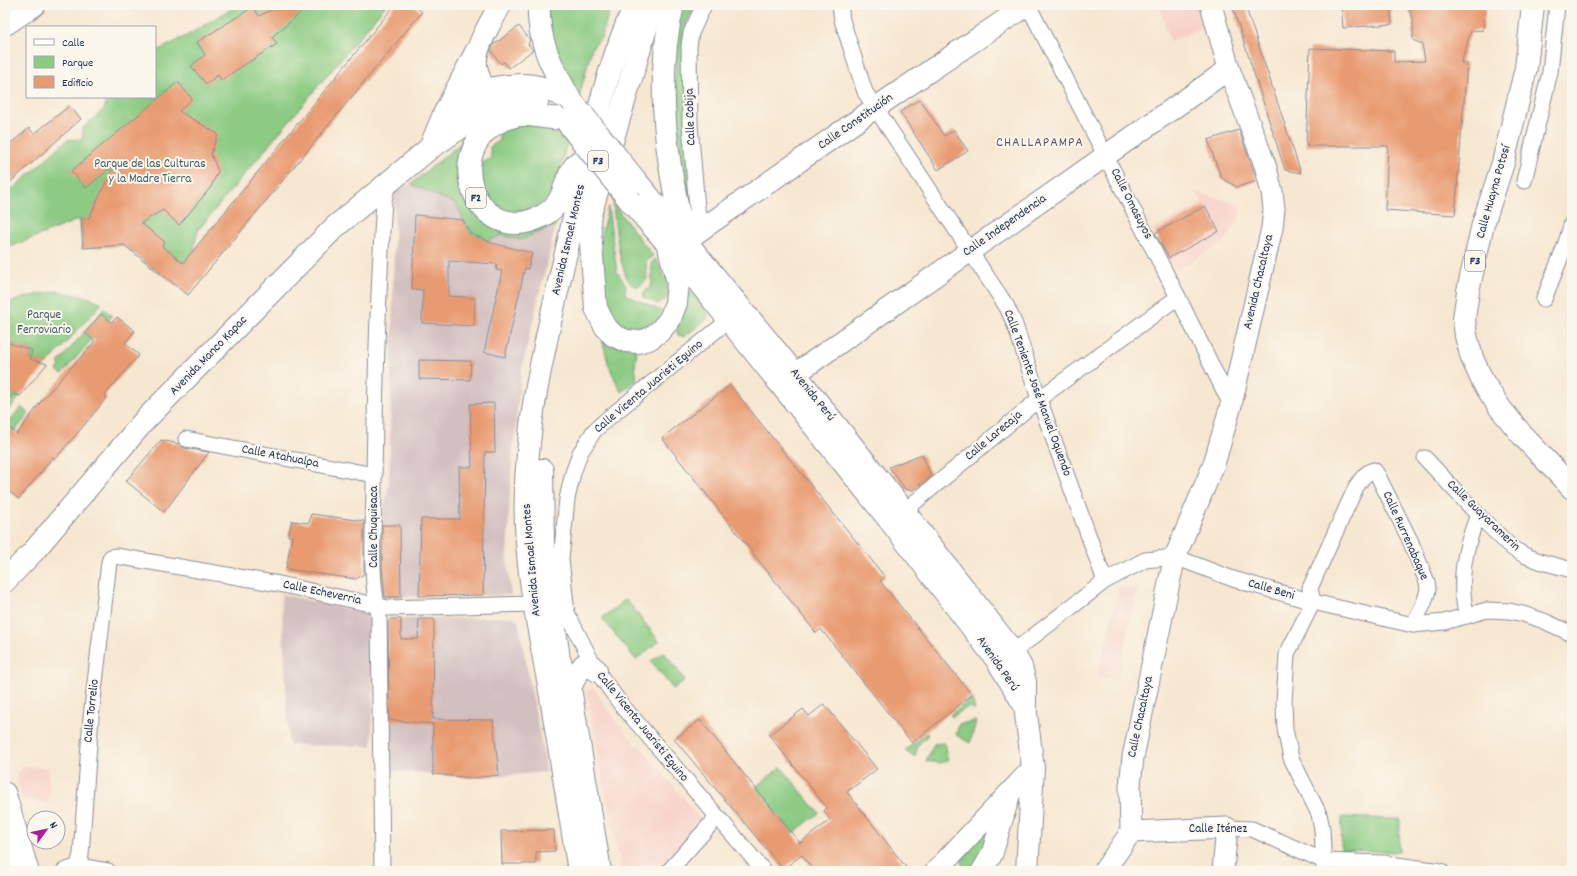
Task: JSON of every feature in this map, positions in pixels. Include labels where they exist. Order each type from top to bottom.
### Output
[{"type":"main road","points":[[430,148],[444,114],[500,5]]},
{"type":"main road","name":"Avenida Perú","points":[[539,5],[542,40],[566,113],[633,191],[684,239],[735,315],[898,517],[1005,656],[1021,667],[1025,682],[1025,706],[1033,768],[1027,871]]},
{"type":"main road","points":[[619,40],[624,5]]},
{"type":"main road","points":[[619,40],[635,5]]},
{"type":"main road","name":"Avenida Ismael Montes","points":[[579,871],[560,690],[560,659],[543,544],[541,488],[546,421],[554,369],[589,218],[653,5]]},
{"type":"main road","points":[[589,218],[596,308],[605,326],[613,335],[626,341],[638,342],[649,339],[666,325],[674,311],[678,295],[678,283],[684,239],[675,198],[666,134],[664,77],[669,22],[673,5]]},
{"type":"main road","name":"Calle Huayna Potosí","points":[[1532,5],[1526,68],[1503,163],[1483,224],[1464,319],[1466,336],[1472,358],[1482,382],[1500,408],[1523,436],[1572,488]]},
{"type":"main road","name":"Avenida Ismael Montes","points":[[600,871],[560,690],[534,604],[526,525],[526,479],[532,418],[539,372],[588,155],[619,40]]},
{"type":"main road","points":[[476,52],[475,64],[488,98]]},
{"type":"main road","name":"Avenida Manco Kapac","points":[[5,581],[33,552],[144,421],[335,227],[430,148],[456,108],[467,99],[488,98],[523,84],[538,86],[566,113]]},
{"type":"main road","name":"F2","points":[[566,113],[549,119],[531,115],[515,116],[501,121],[487,131],[476,144],[469,161],[468,175],[475,197],[483,208],[494,216],[507,222],[524,222],[545,214],[556,205],[574,167],[588,155]]},
{"type":"main road","points":[[560,690],[567,613]]},
{"type":"main road","points":[[560,690],[584,665],[588,664],[596,670]]},
{"type":"street","points":[[5,25],[35,5]]},
{"type":"street","name":"Calle Cobija","points":[[684,239],[690,125],[689,46],[691,33],[704,5]]},
{"type":"street","name":"Calle Teniente José Manuel Oquendo","points":[[840,5],[842,20],[865,92],[1008,307],[1039,399],[1105,581]]},
{"type":"street","name":"Calle Constitución","points":[[684,239],[1028,5]]},
{"type":"street","name":"Calle Omasuyos","points":[[1028,5],[1178,297],[1231,405]]},
{"type":"street","name":"Avenida Chacaltaya","points":[[1175,557],[1214,464],[1231,405],[1272,228],[1274,209],[1272,192],[1265,165],[1229,69],[1211,5]]},
{"type":"street","points":[[1524,181],[1550,72],[1558,5]]},
{"type":"street","name":"Calle Independencia","points":[[788,379],[1229,69]]},
{"type":"street","name":"Calle Chuquisaca","points":[[382,871],[379,616],[374,590],[374,475],[377,307],[384,200],[388,184]]},
{"type":"street","points":[[1544,298],[1565,246],[1572,224]]},
{"type":"street","name":"Calle Larecaja","points":[[898,517],[1039,399],[1178,297]]},
{"type":"street","name":"Calle Vicenta Juaristi Eguino","points":[[735,315],[594,431],[583,448],[572,473],[563,525],[561,559],[567,613],[596,670],[620,703],[716,818],[764,871]]},
{"type":"street","name":"Calle Atahualpa","points":[[186,439],[374,475]]},
{"type":"street","name":"Calle Guayaramerin","points":[[1425,458],[1478,515],[1512,548],[1524,555],[1572,570]]},
{"type":"street","name":"Calle Rurrenabaque","points":[[1314,602],[1310,588],[1316,573],[1356,487],[1365,475],[1374,470],[1410,540],[1427,582],[1428,590],[1414,625]]},
{"type":"street","points":[[1467,616],[1462,598],[1463,572],[1467,542],[1478,515]]},
{"type":"street","name":"Calle Echeverria","points":[[111,557],[116,556],[224,573],[395,608],[534,604]]},
{"type":"street","name":"Calle Torrelio","points":[[71,868],[81,854],[91,717],[111,557]]},
{"type":"street","name":"Calle Beni","points":[[1005,656],[1105,581],[1145,560],[1175,557],[1233,579],[1314,602],[1414,625],[1444,622],[1487,610],[1523,614],[1572,634]]},
{"type":"street","name":"Calle Chacaltaya","points":[[1131,832],[1130,786],[1132,757],[1175,557]]},
{"type":"street","points":[[1314,602],[1287,654],[1284,703],[1285,729],[1291,758],[1319,814],[1322,829],[1324,866]]},
{"type":"street","points":[[936,871],[1033,768]]},
{"type":"street","points":[[5,793],[28,871]]},
{"type":"street","points":[[982,871],[992,854],[1010,794]]},
{"type":"street","points":[[669,871],[716,818]]},
{"type":"street","points":[[1223,871],[1227,828]]},
{"type":"street","name":"Calle Iténez","points":[[1131,832],[1227,828],[1252,829],[1324,866],[1382,863],[1404,869],[1431,868],[1441,871]]},
{"type":"street","points":[[1104,871],[1131,832]]},
{"type":"street","points":[[5,849],[11,871]]},
{"type":"street","points":[[71,868],[108,871]]},
{"type":"shaded area","points":[[1159,5],[1206,5],[1212,24],[1170,42]]},
{"type":"shaded area","points":[[411,184],[456,204],[463,220],[501,235],[520,240],[556,225],[521,371],[511,473],[507,560],[511,595],[381,597],[381,525],[389,483],[395,191]]},
{"type":"shaded area","points":[[1197,192],[1241,205],[1239,220],[1224,242],[1176,270],[1153,229],[1203,203]]},
{"type":"shaded area","points":[[1119,586],[1137,590],[1117,680],[1097,676]]},
{"type":"shaded area","points":[[281,594],[374,615],[372,746],[289,745]]},
{"type":"shaded area","points":[[513,617],[518,621],[547,772],[472,778],[389,770],[387,624],[391,619]]},
{"type":"shaded area","points":[[594,688],[614,719],[636,746],[638,744],[703,822],[678,850],[676,849],[657,871],[621,871],[586,690]]},
{"type":"shaded area","points":[[23,767],[49,767],[49,803],[22,799],[16,772]]},
{"type":"green space","name":"Parque de las Culturas y la Madre Tierra","points":[[238,5],[386,5],[198,230],[193,251],[177,270],[169,263],[160,274],[124,245],[83,248],[80,219],[5,249],[5,196],[67,140],[83,139],[82,129],[105,108],[106,98],[156,98],[156,51],[188,35]]},
{"type":"green space","points":[[546,5],[611,5],[601,38],[592,48],[556,185],[551,193],[540,204],[524,210],[508,210],[500,207],[488,196],[483,186],[481,164],[491,158],[490,147],[499,141],[499,134],[506,130],[527,124],[547,128],[555,132],[572,84],[553,49]]},
{"type":"green space","points":[[680,5],[696,5],[687,22],[683,37],[690,200],[682,173],[675,87],[675,41]]},
{"type":"green space","points":[[476,131],[466,146],[493,225],[510,231],[518,231],[556,225],[520,240],[501,235],[488,241],[470,233],[456,204],[411,184]]},
{"type":"green space","points":[[613,204],[653,256],[646,261],[647,279],[638,286],[631,284],[625,273],[617,241]]},
{"type":"green space","points":[[608,207],[617,272],[626,285],[625,294],[661,311],[660,315],[653,324],[639,330],[627,331],[618,328],[612,321],[605,300],[601,234]]},
{"type":"green space","points":[[655,259],[661,268],[662,275],[668,279],[668,298],[658,304],[643,297],[644,292],[651,287],[651,263]]},
{"type":"green space","points":[[689,290],[708,312],[707,319],[684,337],[678,335],[676,327],[687,291]]},
{"type":"green space","name":"Parque Ferroviario","points":[[56,291],[91,298],[102,303],[47,364],[30,359],[32,350],[5,342],[5,304],[26,297]]},
{"type":"green space","points":[[104,309],[112,316],[62,374],[57,370],[60,366],[58,363]]},
{"type":"green space","points":[[602,339],[609,344],[637,349],[635,365],[637,380],[621,392],[609,366]]},
{"type":"green space","points":[[5,392],[20,396],[5,415]]},
{"type":"green space","points":[[21,407],[29,414],[5,443],[5,427]]},
{"type":"green space","points":[[626,599],[659,641],[636,660],[602,618]]},
{"type":"green space","points":[[664,652],[685,680],[673,689],[651,661]]},
{"type":"green space","points":[[972,698],[975,710],[968,707],[952,717],[950,715]]},
{"type":"green space","points":[[976,721],[970,743],[956,735],[959,724]]},
{"type":"green space","points":[[927,733],[928,735],[918,745],[915,757],[905,750]]},
{"type":"green space","points":[[944,743],[948,761],[939,763],[926,761],[934,744]]},
{"type":"green space","points":[[781,767],[819,813],[793,833],[756,787]]},
{"type":"green space","points":[[1342,817],[1400,819],[1399,852],[1341,850]]},
{"type":"green space","points":[[990,826],[984,849],[970,871],[964,871],[962,860]]},
{"type":"building","points":[[281,5],[310,5],[272,37],[277,44],[221,80],[218,75],[206,84],[191,66],[205,55],[197,42],[253,7],[259,16]]},
{"type":"building","points":[[395,5],[414,5],[422,12],[188,295],[124,245],[83,248],[81,219],[89,218],[114,165],[86,188],[71,171],[178,82],[192,99],[179,111],[218,134],[211,154],[218,171],[211,187],[179,225],[163,210],[141,223],[165,242],[162,246],[183,263]]},
{"type":"building","points":[[1232,5],[1245,5],[1301,173],[1285,170]]},
{"type":"building","points":[[1341,5],[1390,5],[1392,24],[1343,28]]},
{"type":"building","points":[[1407,5],[1486,5],[1483,30],[1471,31],[1461,63],[1467,63],[1455,215],[1385,210],[1388,146],[1306,146],[1310,48],[1394,51],[1394,62],[1425,61],[1422,44],[1413,40],[1413,19]]},
{"type":"building","points":[[519,26],[530,40],[528,44],[533,50],[509,68],[504,62],[501,64],[491,51],[493,45]]},
{"type":"building","points":[[920,99],[944,136],[954,130],[968,151],[938,170],[900,112]]},
{"type":"building","points":[[69,106],[81,119],[5,187],[5,148],[29,128],[34,134]]},
{"type":"building","points":[[1239,130],[1257,181],[1237,187],[1221,178],[1208,140]]},
{"type":"building","points":[[1205,206],[1219,231],[1169,258],[1155,233]]},
{"type":"building","points":[[415,215],[463,220],[470,233],[488,242],[532,253],[528,269],[525,268],[505,357],[484,352],[502,271],[496,270],[497,264],[449,261],[449,296],[475,298],[474,326],[422,323],[423,290],[412,289]]},
{"type":"building","points":[[101,314],[112,322],[117,317],[135,331],[125,343],[139,355],[105,395],[107,397],[86,423],[55,459],[53,457],[19,499],[5,488],[5,424],[17,434],[43,399],[95,341],[85,333]]},
{"type":"building","points":[[5,342],[32,350],[30,359],[47,364],[20,396],[13,394],[5,403]]},
{"type":"building","points":[[419,360],[471,361],[470,380],[419,379]]},
{"type":"building","points":[[730,385],[885,577],[880,581],[972,695],[912,743],[821,629],[816,633],[662,438]]},
{"type":"building","points":[[494,403],[495,452],[485,452],[483,595],[419,596],[421,519],[460,519],[459,467],[472,467],[470,404]]},
{"type":"building","points":[[161,440],[179,444],[184,448],[209,452],[164,512],[126,481]]},
{"type":"building","points":[[922,454],[931,476],[913,490],[906,490],[889,467]]},
{"type":"building","points":[[311,514],[364,521],[364,574],[356,579],[286,569],[292,536],[288,536],[292,521],[309,523]]},
{"type":"building","points":[[382,525],[400,525],[401,597],[385,597],[382,567]]},
{"type":"building","points":[[391,619],[401,619],[401,639],[418,639],[419,619],[434,619],[433,719],[493,720],[499,775],[472,778],[433,774],[433,724],[389,720],[388,623]]},
{"type":"building","points":[[824,704],[877,769],[847,792],[909,871],[814,871],[802,855],[783,869],[674,739],[700,720],[800,843],[830,820],[824,811],[827,808],[769,735],[803,709],[809,716]]},
{"type":"building","points":[[554,830],[555,851],[536,852],[536,864],[502,864],[501,831]]},
{"type":"district","name":"CHALLAPAMPA","points":[[1040,143]]}]
